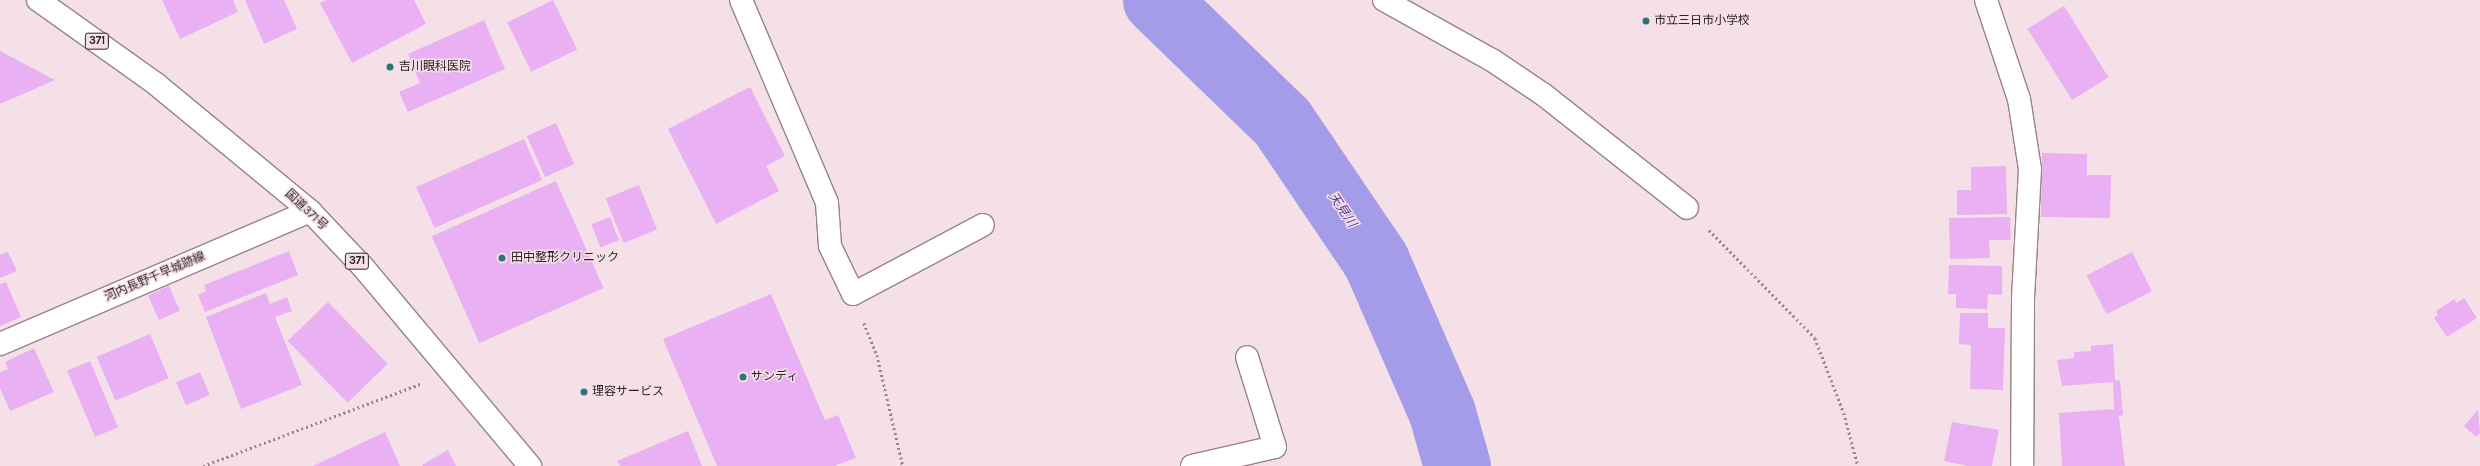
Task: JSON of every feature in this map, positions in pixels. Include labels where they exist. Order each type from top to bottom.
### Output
[{"type":"main road","name":"国道371号","points":[[38,0],[156,84],[310,211],[363,267],[530,466]]},
{"type":"main road","points":[[741,0],[827,203],[830,246],[853,294],[984,225]]},
{"type":"main road","points":[[1384,0],[1492,60],[1544,95],[1688,208]]},
{"type":"main road","points":[[1986,0],[2019,99],[2030,169],[2023,299],[2022,466]]},
{"type":"main road","name":"河内長野千早城跡線","points":[[0,344],[310,211]]},
{"type":"main road","points":[[1192,466],[1275,446],[1247,357]]},
{"type":"path","points":[[1688,208],[1815,338],[1844,413],[1858,466]]},
{"type":"path","points":[[853,294],[877,355],[904,466]]},
{"type":"path","points":[[204,466],[410,386],[453,374]]},
{"type":"building","points":[[162,0],[233,0],[238,12],[180,39]]},
{"type":"building","points":[[245,0],[284,0],[297,29],[264,44]]},
{"type":"building","points":[[327,0],[414,0],[426,24],[352,63],[320,3]]},
{"type":"building","points":[[553,0],[577,49],[531,72],[507,22]]},
{"type":"building","points":[[2064,6],[2109,77],[2072,100],[2028,29]]},
{"type":"building","points":[[484,20],[505,69],[408,112],[399,92],[420,83],[408,54]]},
{"type":"building","points":[[0,51],[55,80],[0,104]]},
{"type":"building","points":[[750,87],[785,156],[766,166],[779,191],[716,224],[668,129]]},
{"type":"building","points":[[556,123],[574,164],[545,177],[527,136]]},
{"type":"building","points":[[524,139],[542,180],[435,228],[416,187]]},
{"type":"building","points":[[2042,153],[2087,154],[2087,175],[2111,175],[2110,218],[2041,217]]},
{"type":"building","points":[[2006,166],[2007,214],[1957,215],[1957,190],[1971,190],[1971,167]]},
{"type":"building","points":[[556,181],[604,288],[479,343],[432,236]]},
{"type":"building","points":[[639,185],[657,230],[624,243],[606,198]]},
{"type":"building","points":[[610,217],[619,240],[600,248],[591,224]]},
{"type":"building","points":[[2010,217],[2011,240],[1989,240],[1990,258],[1950,259],[1949,218]]},
{"type":"building","points":[[289,251],[298,275],[205,312],[198,295],[206,291],[204,285]]},
{"type":"building","points":[[8,252],[17,271],[0,278],[0,255]]},
{"type":"building","points":[[2132,252],[2152,291],[2107,314],[2087,275]]},
{"type":"building","points":[[1949,265],[2002,266],[2002,295],[1988,294],[1987,309],[1956,308],[1956,294],[1948,294]]},
{"type":"building","points":[[6,282],[21,317],[0,326],[0,284]]},
{"type":"building","points":[[169,286],[180,311],[159,320],[148,295]]},
{"type":"building","points":[[266,293],[270,304],[287,297],[292,311],[275,317],[302,385],[241,409],[206,317]]},
{"type":"building","name":"サンディ","points":[[771,294],[825,420],[838,415],[856,458],[834,466],[717,466],[663,339]]},
{"type":"building","points":[[2464,298],[2477,318],[2447,337],[2434,318],[2438,315],[2436,311],[2454,299],[2457,303]]},
{"type":"building","points":[[328,302],[388,364],[347,403],[288,341]]},
{"type":"building","points":[[1960,313],[1988,313],[1988,328],[2005,328],[2003,390],[1970,389],[1971,345],[1959,344]]},
{"type":"building","points":[[150,334],[169,378],[115,401],[97,357]]},
{"type":"building","points":[[2113,344],[2115,380],[2120,381],[2123,415],[2119,416],[2125,466],[2062,466],[2059,413],[2114,409],[2113,382],[2062,386],[2057,360],[2074,358],[2074,352],[2091,351],[2091,346]]},
{"type":"building","points":[[34,348],[54,392],[10,411],[0,388],[0,372],[8,369],[5,362]]},
{"type":"building","points":[[90,361],[118,427],[95,437],[67,371]]},
{"type":"building","points":[[200,372],[210,395],[186,405],[176,382]]},
{"type":"building","points":[[2478,410],[2480,433],[2476,437],[2464,426]]},
{"type":"building","points":[[1952,422],[1999,430],[1992,466],[1968,466],[1944,461]]},
{"type":"building","points":[[688,431],[702,466],[620,466],[617,461]]},
{"type":"building","points":[[385,432],[400,466],[313,466]]},
{"type":"building","points":[[448,450],[456,466],[422,465]]},
{"type":"waterway","name":"天見川","points":[[1156,0],[1282,122],[1376,261],[1442,413],[1457,466]]},
{"type":"place","name":"市立三日市小学校","points":[[1646,21]]},
{"type":"place","name":"吉川眼科医院","points":[[390,67]]},
{"type":"place","name":"田中整形クリニック","points":[[502,258]]},
{"type":"place","name":"サンディ","points":[[743,377]]},
{"type":"place","name":"理容サービス","points":[[584,392]]}]
